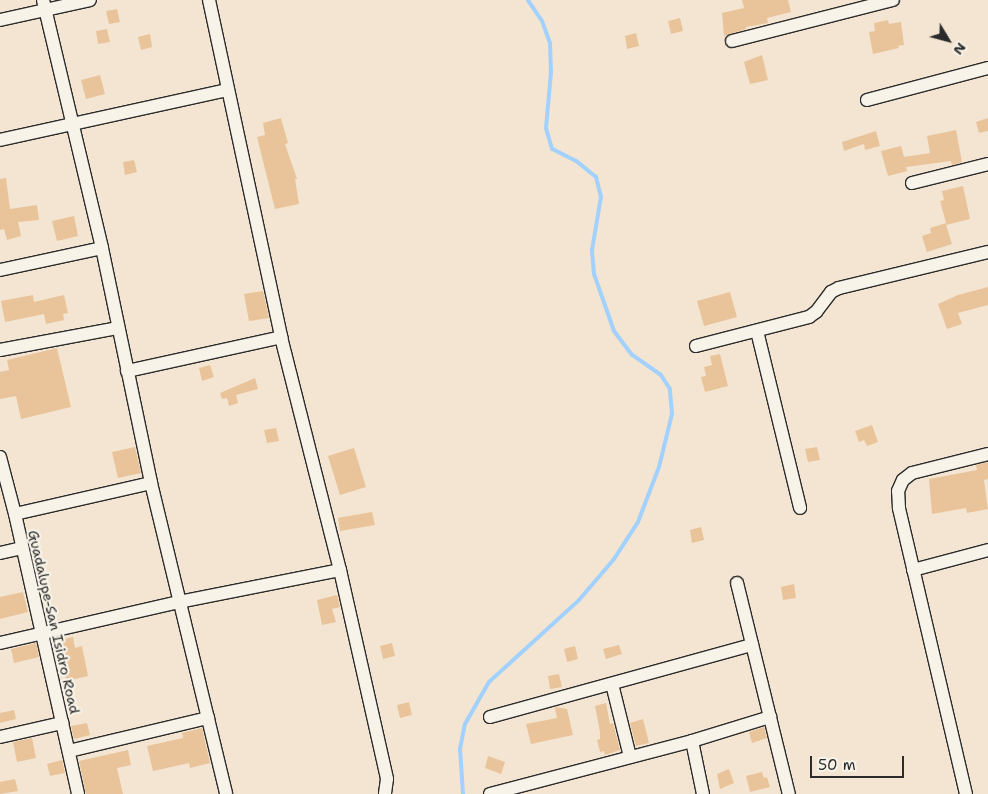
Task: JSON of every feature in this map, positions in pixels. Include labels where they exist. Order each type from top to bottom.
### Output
[{"type":"street","points":[[0,20],[44,6],[90,0]]},
{"type":"street","points":[[209,0],[281,337],[340,570],[387,779],[385,794]]},
{"type":"street","points":[[732,41],[892,0]]},
{"type":"street","points":[[44,6],[102,248],[117,328],[151,483],[226,794]]},
{"type":"street","points":[[868,100],[988,68]]},
{"type":"street","points":[[0,140],[228,90]]},
{"type":"street","points":[[912,183],[988,164]]},
{"type":"street","points":[[0,270],[102,248]]},
{"type":"street","points":[[696,346],[809,317],[838,288],[988,252]]},
{"type":"street","points":[[0,350],[117,328]]},
{"type":"street","points":[[757,331],[800,508]]},
{"type":"street","points":[[127,371],[281,337]]},
{"type":"street","points":[[966,794],[899,508],[898,491],[903,480],[912,473],[988,454]]},
{"type":"street","name":"Guadalupe-San Isidro Road","points":[[0,457],[15,514],[21,548],[78,794]]},
{"type":"street","points":[[15,514],[151,483]]},
{"type":"street","points":[[0,553],[21,548]]},
{"type":"street","points":[[913,570],[988,550]]},
{"type":"street","points":[[0,643],[179,602],[340,570]]},
{"type":"street","points":[[736,583],[789,794]]},
{"type":"street","points":[[490,717],[752,645]]},
{"type":"street","points":[[612,684],[630,757]]},
{"type":"street","points":[[490,794],[692,741],[770,717]]},
{"type":"street","points":[[69,751],[208,718]]},
{"type":"street","points":[[0,737],[62,723]]},
{"type":"street","points":[[692,741],[702,794]]},
{"type":"building","points":[[742,0],[788,0],[791,12],[767,18],[768,23],[746,27],[746,29],[724,36],[722,13],[744,8]]},
{"type":"building","points":[[117,9],[120,22],[109,24],[106,11]]},
{"type":"building","points":[[680,18],[683,31],[671,34],[668,21]]},
{"type":"building","points":[[888,20],[889,24],[901,22],[904,45],[873,54],[869,32],[875,31],[874,23]]},
{"type":"building","points":[[107,29],[110,42],[98,44],[96,31]]},
{"type":"building","points":[[636,33],[639,46],[627,49],[625,36]]},
{"type":"building","points":[[150,34],[152,47],[141,50],[138,37]]},
{"type":"building","points":[[762,55],[768,80],[750,84],[744,62]]},
{"type":"building","points":[[100,75],[105,94],[86,99],[81,80]]},
{"type":"building","points":[[281,118],[288,143],[285,144],[297,179],[295,179],[299,204],[275,209],[257,137],[265,135],[263,123]]},
{"type":"building","points":[[988,118],[988,131],[979,133],[976,122]]},
{"type":"building","points":[[956,130],[962,162],[952,165],[951,161],[906,167],[907,171],[888,176],[881,151],[901,146],[904,157],[930,153],[927,136]]},
{"type":"building","points":[[876,131],[880,146],[865,150],[864,144],[844,151],[842,142]]},
{"type":"building","points":[[134,160],[137,172],[125,175],[123,162]]},
{"type":"building","points":[[6,178],[10,209],[37,205],[39,220],[18,222],[21,236],[7,240],[4,229],[0,230],[0,179]]},
{"type":"building","points":[[963,186],[970,219],[946,225],[952,244],[927,252],[922,236],[931,233],[930,228],[946,223],[940,201],[944,200],[942,191]]},
{"type":"building","points":[[74,216],[78,236],[57,241],[52,221]]},
{"type":"building","points":[[988,287],[988,305],[958,313],[962,324],[947,329],[938,304],[958,295]]},
{"type":"building","points":[[263,291],[269,318],[249,321],[244,294]]},
{"type":"building","points":[[730,292],[737,317],[704,326],[697,301]]},
{"type":"building","points":[[33,295],[34,302],[64,295],[68,313],[63,314],[64,320],[46,324],[44,314],[5,322],[1,301]]},
{"type":"building","points":[[57,348],[71,407],[21,419],[16,396],[0,399],[0,372],[9,370],[7,360]]},
{"type":"building","points":[[720,354],[728,386],[705,392],[701,377],[706,376],[704,367],[712,365],[710,356]]},
{"type":"building","points":[[210,365],[214,377],[202,381],[199,368]]},
{"type":"building","points":[[255,378],[258,389],[236,395],[238,403],[229,406],[227,398],[222,399],[220,393]]},
{"type":"building","points":[[872,425],[878,442],[867,446],[864,440],[859,442],[855,431]]},
{"type":"building","points":[[276,428],[279,441],[267,443],[264,430]]},
{"type":"building","points":[[135,447],[141,473],[118,478],[112,452]]},
{"type":"building","points":[[817,447],[820,460],[808,462],[805,449]]},
{"type":"building","points":[[354,448],[366,487],[340,495],[328,456]]},
{"type":"building","points":[[988,462],[988,479],[984,480],[988,509],[967,513],[966,508],[932,514],[929,479],[977,470],[976,465]]},
{"type":"building","points":[[372,512],[375,525],[340,531],[338,518]]},
{"type":"building","points":[[701,527],[704,540],[692,543],[690,530]]},
{"type":"building","points":[[794,584],[796,598],[783,600],[781,587]]},
{"type":"building","points":[[23,592],[28,612],[0,619],[0,597]]},
{"type":"building","points":[[337,595],[340,607],[332,609],[336,622],[322,625],[317,600]]},
{"type":"building","points":[[73,637],[75,648],[82,646],[88,676],[66,681],[59,652],[54,653],[52,642]]},
{"type":"building","points":[[36,643],[39,657],[14,663],[11,649]]},
{"type":"building","points":[[392,643],[395,656],[383,659],[380,646]]},
{"type":"building","points":[[619,645],[622,654],[606,659],[603,649]]},
{"type":"building","points":[[575,646],[578,659],[567,662],[564,649]]},
{"type":"building","points":[[559,674],[562,687],[550,689],[548,676]]},
{"type":"building","points":[[409,702],[412,715],[400,718],[397,705]]},
{"type":"building","points":[[606,703],[610,724],[613,723],[620,750],[605,755],[604,751],[600,752],[597,740],[600,739],[600,732],[595,706]]},
{"type":"building","points":[[556,707],[567,709],[573,735],[531,744],[526,724],[557,718]]},
{"type":"building","points":[[14,710],[16,719],[0,723],[0,713]]},
{"type":"building","points":[[643,719],[649,743],[636,746],[630,723]]},
{"type":"building","points":[[87,723],[90,735],[74,739],[71,726]]},
{"type":"building","points":[[764,727],[767,738],[752,743],[749,732]]},
{"type":"building","points":[[202,728],[210,763],[190,768],[189,763],[153,771],[147,746],[183,738],[182,733]]},
{"type":"building","points":[[32,738],[36,758],[17,762],[13,742]]},
{"type":"building","points":[[128,750],[131,765],[117,768],[123,794],[86,794],[79,761]]},
{"type":"building","points":[[488,756],[505,762],[501,774],[485,768]]},
{"type":"building","points":[[62,760],[65,773],[50,776],[47,764]]},
{"type":"building","points":[[729,769],[734,783],[720,789],[717,774]]},
{"type":"building","points":[[762,772],[764,778],[767,777],[770,787],[750,792],[746,776]]},
{"type":"building","points":[[15,779],[18,791],[0,794],[0,782]]},
{"type":"waterway","points":[[463,794],[460,749],[465,724],[489,682],[579,600],[614,559],[638,522],[659,467],[672,414],[670,389],[661,375],[632,355],[614,331],[594,274],[592,250],[601,197],[596,177],[576,161],[552,149],[546,128],[551,72],[550,43],[542,21],[528,0]]}]
